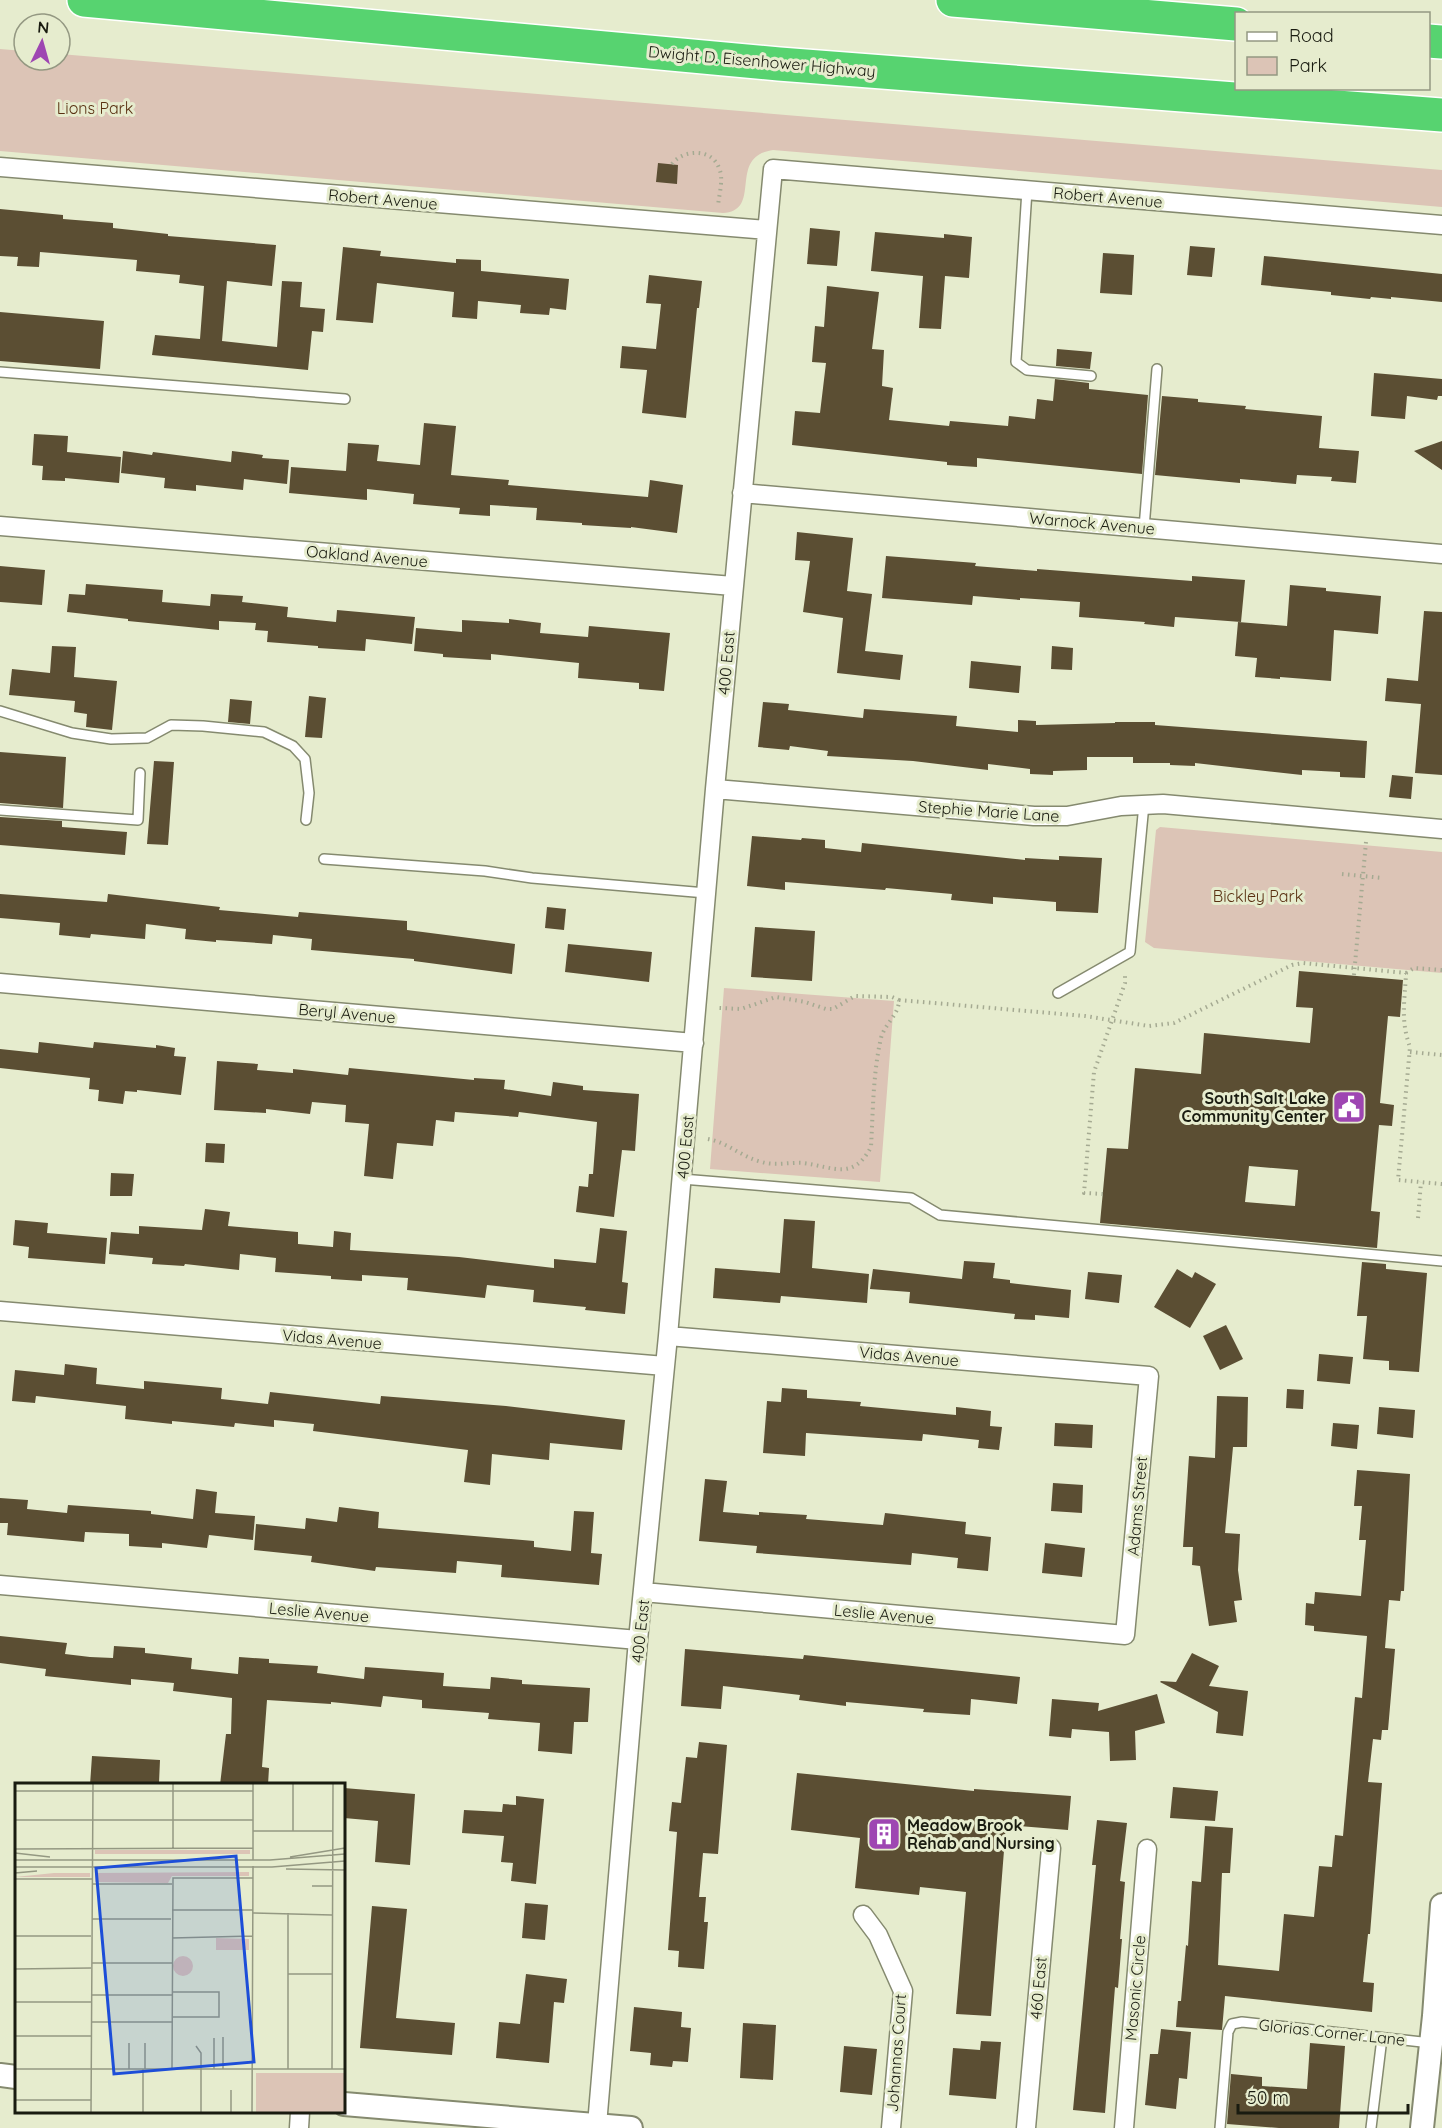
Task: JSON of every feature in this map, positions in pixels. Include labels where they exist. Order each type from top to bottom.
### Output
[{"type":"highway","name":"Dwight D. Eisenhower Highway","points":[[84,0],[779,64],[1442,115]]},
{"type":"highway","points":[[953,0],[1235,24]]},
{"type":"street","name":"Robert Avenue","points":[[0,167],[767,230]]},
{"type":"street","name":"Robert Avenue","points":[[773,168],[1442,225]]},
{"type":"street","name":"400 East","points":[[597,2125],[638,1640],[668,1336],[733,586],[773,168]]},
{"type":"street","name":"Warnock Avenue","points":[[742,493],[1442,554]]},
{"type":"street","name":"Oakland Avenue","points":[[0,526],[733,586]]},
{"type":"street","name":"Stephie Marie Lane","points":[[715,789],[1034,816],[1067,816],[1144,804],[1163,804],[1442,830]]},
{"type":"street","name":"Beryl Avenue","points":[[0,983],[694,1043]]},
{"type":"street","name":"Vidas Avenue","points":[[0,1311],[665,1366]]},
{"type":"street","name":"Vidas Avenue","points":[[668,1336],[1149,1376]]},
{"type":"street","name":"Adams Street","points":[[1125,1635],[1149,1376]]},
{"type":"street","name":"Leslie Avenue","points":[[0,1585],[638,1640]]},
{"type":"street","name":"Leslie Avenue","points":[[644,1592],[1125,1635]]},
{"type":"street","name":"460 East","points":[[1026,2128],[1051,1848]]},
{"type":"street","name":"Masonic Circle","points":[[1124,2128],[1147,1849]]},
{"type":"street","points":[[1422,2128],[1431,2043],[1438,2016],[1442,1905]]},
{"type":"street","name":"Johannas Court","points":[[863,1915],[878,1935],[903,1991],[891,2128]]},
{"type":"street","points":[[0,2075],[15,2077]]},
{"type":"street","points":[[345,2104],[567,2125],[631,2128]]},
{"type":"street","points":[[299,2128],[300,2113]]},
{"type":"lane","points":[[1027,190],[1016,362],[1027,370],[1091,376]]},
{"type":"lane","points":[[1144,528],[1157,369]]},
{"type":"lane","points":[[0,372],[345,399]]},
{"type":"lane","points":[[0,711],[72,733],[111,739],[147,738],[171,725],[264,732],[293,746],[305,759],[309,793],[306,820]]},
{"type":"lane","points":[[0,810],[138,820],[140,773]]},
{"type":"lane","points":[[1058,993],[1130,952],[1144,804]]},
{"type":"lane","points":[[324,859],[485,871],[532,878],[706,893]]},
{"type":"lane","points":[[682,1179],[911,1197],[940,1215],[1442,1260]]},
{"type":"lane","name":"Glorias Corner Lane","points":[[1220,2128],[1228,2032],[1233,2024],[1242,2022],[1431,2043]]},
{"type":"lane","points":[[1371,2128],[1382,2038]]},
{"type":"path","points":[[672,164],[682,155],[690,153],[707,156],[715,161],[720,169],[721,178],[718,206]]},
{"type":"path","points":[[1354,975],[1366,842]]},
{"type":"path","points":[[1342,874],[1383,878]]},
{"type":"path","points":[[1103,1194],[1084,1192],[1094,1072],[1125,983],[1124,956]]},
{"type":"path","points":[[719,1008],[741,1009],[776,997],[833,1009],[855,996],[1057,1013],[1149,1026],[1174,1023],[1292,965],[1303,963],[1406,973],[1414,968],[1442,970]]},
{"type":"path","points":[[1406,973],[1403,1018],[1410,1052],[1398,1180],[1442,1184]]},
{"type":"path","points":[[708,1139],[729,1144],[744,1156],[770,1164],[802,1163],[844,1170],[864,1160],[871,1147],[878,1052],[883,1032],[897,1013],[899,1000]]},
{"type":"path","points":[[1410,1052],[1442,1055]]},
{"type":"path","points":[[1418,1218],[1421,1182]]},
{"type":"green space","name":"Lions Park","points":[[0,49],[12,50],[12,72],[72,72],[72,55],[1442,170],[1442,207],[773,150],[761,153],[752,160],[748,169],[744,197],[740,205],[734,210],[723,213],[0,151]]},
{"type":"green space","name":"Bickley Park","points":[[1160,827],[1442,852],[1442,973],[1154,948],[1145,942],[1156,830]]},
{"type":"green space","points":[[724,988],[894,1001],[880,1182],[710,1169]]},
{"type":"building","points":[[658,163],[678,165],[677,184],[656,182]]},
{"type":"building","points":[[0,209],[63,215],[63,219],[113,223],[113,228],[168,234],[168,236],[276,245],[272,286],[227,281],[222,341],[277,347],[282,281],[302,282],[300,307],[325,309],[323,332],[312,331],[308,370],[152,355],[155,335],[200,339],[204,286],[179,283],[180,275],[136,271],[137,260],[40,252],[39,267],[17,266],[18,257],[0,256]]},
{"type":"building","points":[[810,228],[840,231],[837,266],[807,264]]},
{"type":"building","points":[[875,232],[944,238],[944,234],[972,237],[969,278],[945,276],[941,329],[919,328],[923,276],[871,271]]},
{"type":"building","points":[[1190,246],[1215,248],[1212,277],[1187,275]]},
{"type":"building","points":[[343,247],[381,251],[380,256],[456,263],[456,259],[481,260],[481,271],[569,279],[566,310],[550,308],[549,315],[520,313],[521,305],[478,301],[477,319],[452,317],[454,292],[377,283],[373,323],[336,320]]},
{"type":"building","points":[[1103,253],[1134,255],[1132,295],[1100,293]]},
{"type":"building","points":[[1264,256],[1442,274],[1442,302],[1391,297],[1391,299],[1371,297],[1370,299],[1331,295],[1331,292],[1261,285]]},
{"type":"building","points":[[649,275],[702,281],[699,308],[697,308],[686,418],[642,413],[647,370],[620,368],[622,346],[656,349],[661,304],[646,303]]},
{"type":"building","points":[[827,286],[879,292],[872,349],[884,350],[882,386],[893,388],[889,420],[949,426],[950,421],[1008,426],[1009,416],[1035,419],[1037,399],[1053,401],[1055,379],[1089,383],[1089,389],[1148,395],[1142,474],[977,458],[977,467],[947,465],[947,462],[792,445],[795,411],[820,413],[826,363],[812,362],[815,326],[824,327]]},
{"type":"building","points":[[0,312],[104,321],[100,369],[0,361]]},
{"type":"building","points":[[1057,349],[1092,352],[1090,369],[1056,366]]},
{"type":"building","points":[[1374,373],[1442,379],[1442,396],[1438,396],[1437,400],[1407,396],[1405,419],[1371,416]]},
{"type":"building","points":[[1162,396],[1246,406],[1245,409],[1322,416],[1319,448],[1359,451],[1356,483],[1331,481],[1332,477],[1297,475],[1296,484],[1240,479],[1240,483],[1155,475]]},
{"type":"building","points":[[424,423],[456,426],[451,475],[509,480],[508,485],[648,497],[650,480],[683,485],[677,533],[536,520],[537,508],[490,505],[490,516],[459,514],[460,508],[413,504],[414,494],[367,489],[367,500],[289,493],[291,467],[346,471],[348,443],[379,445],[377,461],[420,465]]},
{"type":"building","points":[[34,434],[68,436],[67,452],[121,457],[119,483],[65,478],[65,481],[42,480],[43,466],[32,465]]},
{"type":"building","points":[[1442,441],[1442,470],[1414,451]]},
{"type":"building","points":[[123,451],[152,455],[153,452],[231,462],[232,451],[263,455],[262,458],[289,460],[287,484],[244,479],[243,490],[196,485],[196,491],[164,488],[165,478],[121,473]]},
{"type":"building","points":[[797,532],[853,538],[847,591],[872,594],[865,651],[903,655],[900,680],[837,673],[843,618],[803,612],[810,561],[795,560]]},
{"type":"building","points":[[886,556],[976,563],[975,566],[1037,571],[1037,569],[1192,581],[1192,576],[1245,580],[1241,622],[1175,617],[1174,627],[1144,624],[1145,622],[1079,617],[1080,602],[973,596],[972,605],[882,598]]},
{"type":"building","points":[[0,566],[45,570],[42,605],[0,602]]},
{"type":"building","points":[[86,584],[163,590],[162,602],[210,606],[211,594],[243,596],[242,602],[288,607],[287,617],[336,622],[337,610],[415,617],[412,644],[366,639],[365,651],[318,648],[318,646],[267,642],[268,631],[255,630],[256,623],[219,621],[219,630],[67,612],[69,594],[85,595]]},
{"type":"building","points":[[1290,585],[1381,596],[1378,634],[1334,630],[1331,681],[1255,677],[1257,658],[1235,656],[1238,622],[1287,626]]},
{"type":"building","points":[[1424,611],[1442,612],[1442,775],[1415,773],[1421,704],[1385,701],[1387,678],[1418,681]]},
{"type":"building","points":[[509,619],[541,623],[540,633],[588,637],[589,626],[670,633],[664,691],[639,689],[639,683],[578,678],[579,663],[491,654],[491,660],[443,657],[443,654],[414,651],[416,628],[462,632],[462,620],[509,623]]},
{"type":"building","points":[[52,646],[76,647],[74,677],[117,681],[112,730],[86,727],[87,714],[74,712],[75,701],[9,695],[12,669],[50,673]]},
{"type":"building","points":[[1052,646],[1073,648],[1072,670],[1051,669]]},
{"type":"building","points":[[971,661],[1021,666],[1019,693],[969,688]]},
{"type":"building","points":[[309,696],[326,698],[322,738],[305,737]]},
{"type":"building","points":[[230,699],[252,701],[250,724],[228,722]]},
{"type":"building","points":[[763,702],[789,704],[788,710],[863,718],[864,709],[957,716],[956,726],[1018,732],[1018,720],[1036,721],[1036,725],[1155,722],[1155,725],[1367,741],[1365,778],[1340,777],[1340,772],[1302,770],[1302,775],[1195,763],[1195,766],[1133,763],[1133,757],[1087,757],[1087,770],[1053,771],[1053,775],[1030,774],[1030,769],[988,764],[988,770],[913,761],[827,756],[828,751],[790,746],[789,750],[758,747]]},
{"type":"building","points":[[0,752],[66,757],[63,808],[0,803]]},
{"type":"building","points":[[154,761],[174,762],[168,845],[147,844]]},
{"type":"building","points":[[1392,775],[1413,777],[1411,799],[1389,797]]},
{"type":"building","points":[[0,817],[62,821],[62,827],[127,832],[125,855],[0,845]]},
{"type":"building","points":[[752,836],[825,840],[825,848],[861,852],[862,843],[1025,860],[1025,858],[1059,860],[1059,856],[1102,858],[1098,913],[1056,911],[1056,902],[993,897],[993,904],[951,900],[952,894],[886,888],[885,890],[785,882],[785,890],[747,886]]},
{"type":"building","points":[[0,894],[107,902],[108,894],[220,907],[219,910],[298,917],[299,912],[407,921],[407,930],[515,944],[512,974],[414,961],[414,959],[311,950],[312,939],[273,935],[272,944],[185,939],[186,929],[146,924],[145,939],[91,934],[90,938],[59,935],[60,923],[0,918]]},
{"type":"building","points":[[547,907],[566,909],[564,930],[545,928]]},
{"type":"building","points":[[755,927],[815,931],[812,981],[751,977]]},
{"type":"building","points":[[568,944],[652,952],[649,982],[565,972]]},
{"type":"building","name":"South Salt Lake Community Center","points":[[1299,971],[1403,980],[1400,1017],[1388,1016],[1380,1103],[1394,1105],[1392,1126],[1379,1125],[1371,1211],[1380,1212],[1377,1248],[1100,1223],[1107,1148],[1128,1149],[1135,1068],[1201,1074],[1204,1033],[1310,1043],[1313,1008],[1296,1007]],"holes":[[[1249,1166],[1298,1170],[1295,1206],[1245,1202]]]},
{"type":"building","points":[[39,1042],[93,1048],[94,1042],[175,1048],[174,1056],[186,1057],[181,1095],[137,1090],[137,1092],[125,1091],[123,1104],[98,1101],[99,1090],[89,1089],[90,1078],[0,1068],[0,1049],[38,1053]]},
{"type":"building","points":[[217,1061],[258,1064],[257,1070],[293,1073],[293,1069],[348,1075],[349,1068],[474,1080],[474,1078],[505,1080],[504,1089],[551,1096],[553,1082],[583,1086],[583,1090],[639,1094],[635,1151],[622,1150],[614,1217],[576,1212],[579,1186],[588,1187],[589,1174],[593,1174],[597,1122],[519,1112],[518,1117],[455,1112],[454,1122],[436,1120],[433,1146],[397,1143],[393,1179],[364,1176],[369,1124],[345,1122],[346,1105],[312,1102],[310,1114],[266,1109],[266,1113],[214,1110]]},
{"type":"building","points":[[206,1143],[225,1144],[224,1163],[205,1162]]},
{"type":"building","points":[[111,1173],[134,1174],[132,1196],[110,1196]]},
{"type":"building","points":[[205,1209],[230,1212],[228,1226],[298,1232],[298,1244],[333,1247],[334,1231],[351,1233],[350,1250],[459,1257],[554,1268],[554,1259],[596,1263],[600,1228],[627,1231],[622,1282],[628,1283],[625,1314],[585,1310],[586,1307],[533,1302],[534,1290],[487,1285],[485,1298],[407,1290],[408,1278],[362,1275],[362,1281],[275,1272],[276,1258],[240,1254],[239,1270],[185,1264],[184,1266],[152,1264],[153,1258],[109,1254],[111,1232],[139,1234],[139,1226],[202,1230]]},
{"type":"building","points":[[784,1219],[815,1221],[812,1268],[869,1274],[867,1303],[781,1296],[780,1303],[713,1298],[715,1268],[780,1273]]},
{"type":"building","points":[[15,1220],[48,1223],[47,1233],[107,1238],[105,1264],[28,1258],[29,1247],[13,1245]]},
{"type":"building","points":[[964,1261],[995,1263],[993,1278],[1010,1280],[1010,1283],[1071,1290],[1069,1318],[1035,1315],[1035,1320],[1014,1319],[1015,1314],[909,1303],[910,1292],[870,1289],[873,1269],[962,1279]]},
{"type":"building","points":[[1362,1262],[1386,1264],[1386,1269],[1427,1273],[1419,1372],[1389,1370],[1389,1361],[1363,1359],[1367,1316],[1357,1316]]},
{"type":"building","points":[[1177,1269],[1192,1278],[1195,1272],[1216,1284],[1190,1328],[1154,1307]]},
{"type":"building","points":[[1088,1272],[1122,1275],[1119,1303],[1085,1299]]},
{"type":"building","points":[[1226,1325],[1243,1359],[1220,1370],[1203,1336]]},
{"type":"building","points":[[1319,1354],[1353,1357],[1350,1384],[1317,1381]]},
{"type":"building","points":[[65,1364],[97,1368],[96,1384],[144,1389],[144,1381],[222,1388],[221,1399],[268,1404],[270,1392],[380,1404],[381,1396],[506,1406],[625,1420],[622,1450],[550,1443],[549,1460],[492,1454],[490,1485],[464,1482],[468,1450],[313,1431],[314,1424],[274,1420],[274,1427],[235,1423],[234,1427],[172,1421],[172,1424],[125,1419],[126,1406],[36,1396],[35,1403],[12,1401],[15,1370],[64,1375]]},
{"type":"building","points":[[782,1388],[807,1390],[807,1398],[861,1402],[860,1406],[956,1415],[956,1407],[991,1411],[990,1426],[1002,1427],[999,1450],[978,1448],[979,1440],[923,1434],[922,1441],[806,1433],[805,1456],[763,1453],[767,1401],[781,1402]]},
{"type":"building","points":[[1287,1389],[1304,1390],[1303,1409],[1286,1408]]},
{"type":"building","points":[[1217,1396],[1248,1397],[1247,1447],[1233,1447],[1225,1533],[1240,1534],[1238,1570],[1242,1600],[1234,1601],[1237,1622],[1209,1626],[1200,1566],[1192,1565],[1193,1547],[1183,1547],[1189,1456],[1215,1458]]},
{"type":"building","points":[[1379,1407],[1415,1410],[1413,1438],[1377,1434]]},
{"type":"building","points":[[1055,1423],[1093,1425],[1092,1448],[1054,1446]]},
{"type":"building","points":[[1333,1423],[1359,1425],[1357,1449],[1331,1446]]},
{"type":"building","points":[[1357,1470],[1410,1474],[1404,1591],[1401,1591],[1400,1601],[1389,1600],[1385,1648],[1395,1649],[1388,1730],[1382,1730],[1381,1740],[1373,1739],[1368,1782],[1382,1783],[1370,1934],[1368,1934],[1363,1982],[1374,1983],[1372,2012],[1225,1996],[1222,2030],[1176,2027],[1178,2001],[1181,2001],[1186,1945],[1188,1946],[1192,1881],[1201,1882],[1205,1826],[1233,1828],[1230,1873],[1222,1873],[1218,1965],[1279,1971],[1284,1914],[1314,1917],[1319,1866],[1332,1867],[1335,1835],[1343,1836],[1355,1697],[1362,1698],[1367,1636],[1314,1631],[1314,1626],[1305,1625],[1306,1603],[1314,1604],[1315,1592],[1361,1596],[1366,1540],[1359,1540],[1362,1506],[1354,1506]]},
{"type":"building","points":[[705,1479],[727,1481],[723,1512],[807,1515],[806,1519],[883,1525],[885,1513],[966,1522],[965,1534],[991,1537],[988,1571],[957,1568],[958,1558],[912,1553],[911,1565],[756,1553],[757,1546],[699,1541]]},
{"type":"building","points":[[1053,1483],[1083,1485],[1082,1513],[1051,1511]]},
{"type":"building","points":[[196,1489],[217,1492],[215,1513],[255,1516],[253,1540],[209,1535],[207,1548],[162,1543],[162,1548],[129,1546],[129,1534],[85,1532],[84,1542],[7,1535],[8,1523],[0,1523],[0,1498],[28,1500],[27,1509],[67,1513],[68,1505],[151,1511],[151,1514],[193,1519]]},
{"type":"building","points":[[339,1507],[379,1512],[378,1528],[534,1541],[534,1547],[571,1551],[574,1511],[594,1512],[591,1553],[602,1554],[599,1585],[501,1577],[502,1565],[457,1561],[456,1573],[376,1567],[375,1571],[311,1562],[312,1556],[254,1550],[256,1524],[305,1529],[306,1518],[337,1522]]},
{"type":"building","points":[[1045,1543],[1085,1548],[1082,1577],[1042,1573]]},
{"type":"building","points":[[0,1636],[67,1643],[65,1654],[90,1657],[113,1658],[114,1646],[145,1648],[145,1653],[192,1658],[191,1669],[238,1674],[239,1657],[269,1659],[269,1663],[318,1666],[317,1673],[364,1679],[365,1667],[444,1673],[443,1686],[490,1689],[491,1677],[522,1680],[522,1684],[590,1688],[588,1722],[574,1722],[572,1754],[538,1751],[540,1723],[488,1719],[489,1713],[422,1708],[422,1700],[383,1696],[381,1707],[331,1702],[331,1704],[267,1700],[262,1767],[269,1768],[268,1783],[220,1783],[226,1734],[231,1734],[232,1698],[173,1691],[174,1683],[131,1679],[131,1685],[45,1676],[46,1669],[0,1663]]},
{"type":"building","points":[[685,1649],[803,1659],[804,1655],[1020,1677],[1017,1704],[971,1699],[970,1715],[923,1712],[924,1709],[846,1702],[846,1706],[799,1700],[800,1695],[723,1686],[721,1709],[681,1706]]},
{"type":"building","points":[[1192,1653],[1219,1666],[1209,1686],[1248,1691],[1243,1736],[1216,1733],[1218,1712],[1160,1682],[1176,1682]]},
{"type":"building","points":[[1157,1694],[1165,1723],[1135,1731],[1136,1760],[1110,1761],[1109,1732],[1072,1729],[1071,1738],[1049,1736],[1052,1699],[1099,1703],[1098,1711]]},
{"type":"building","points":[[699,1742],[727,1745],[718,1854],[703,1853],[699,1897],[706,1897],[704,1922],[708,1922],[704,1969],[678,1967],[679,1951],[668,1950],[677,1832],[669,1831],[672,1802],[681,1803],[686,1757],[697,1758]]},
{"type":"building","points":[[92,1756],[160,1760],[159,1783],[90,1783]]},
{"type":"building","points":[[797,1773],[974,1791],[974,1789],[1071,1796],[1068,1830],[1006,1825],[991,2016],[956,2014],[966,1892],[920,1887],[919,1895],[855,1888],[860,1838],[791,1830]]},
{"type":"building","points":[[1173,1787],[1218,1791],[1215,1821],[1170,1818]]},
{"type":"building","points":[[345,1788],[415,1794],[410,1865],[375,1862],[378,1821],[345,1818]]},
{"type":"building","points":[[516,1796],[544,1799],[536,1884],[511,1881],[513,1863],[501,1862],[504,1836],[462,1833],[464,1810],[502,1812],[503,1804],[516,1805]]},
{"type":"building","points":[[1097,1820],[1127,1823],[1120,1881],[1125,1882],[1120,1939],[1122,1939],[1118,1988],[1115,1987],[1105,2113],[1073,2110],[1096,1865],[1092,1865]]},
{"type":"building","points":[[525,1903],[548,1905],[545,1940],[522,1938]]},
{"type":"building","points":[[372,1906],[407,1909],[396,2018],[455,2023],[452,2055],[360,2048]]},
{"type":"building","points":[[526,1974],[567,1979],[564,2003],[554,2002],[549,2063],[496,2058],[499,2022],[520,2024]]},
{"type":"building","points":[[634,2007],[682,2012],[681,2027],[691,2028],[688,2062],[673,2061],[672,2067],[650,2065],[651,2053],[630,2051]]},
{"type":"building","points":[[743,2023],[776,2025],[773,2080],[740,2078]]},
{"type":"building","points":[[1161,2029],[1191,2032],[1187,2079],[1179,2078],[1176,2109],[1145,2105],[1150,2054],[1158,2054]]},
{"type":"building","points":[[981,2041],[1001,2042],[996,2099],[949,2095],[953,2048],[980,2050]]},
{"type":"building","points":[[1310,2043],[1345,2046],[1339,2128],[1279,2128],[1227,2124],[1231,2074],[1262,2077],[1262,2086],[1307,2089]]},
{"type":"building","points":[[844,2046],[877,2049],[872,2095],[840,2092]]},
{"type":"place","name":"South Salt Lake Community Center","points":[[1349,1107]]},
{"type":"place","name":"Meadow Brook Rehab and Nursing","points":[[884,1834]]}]
